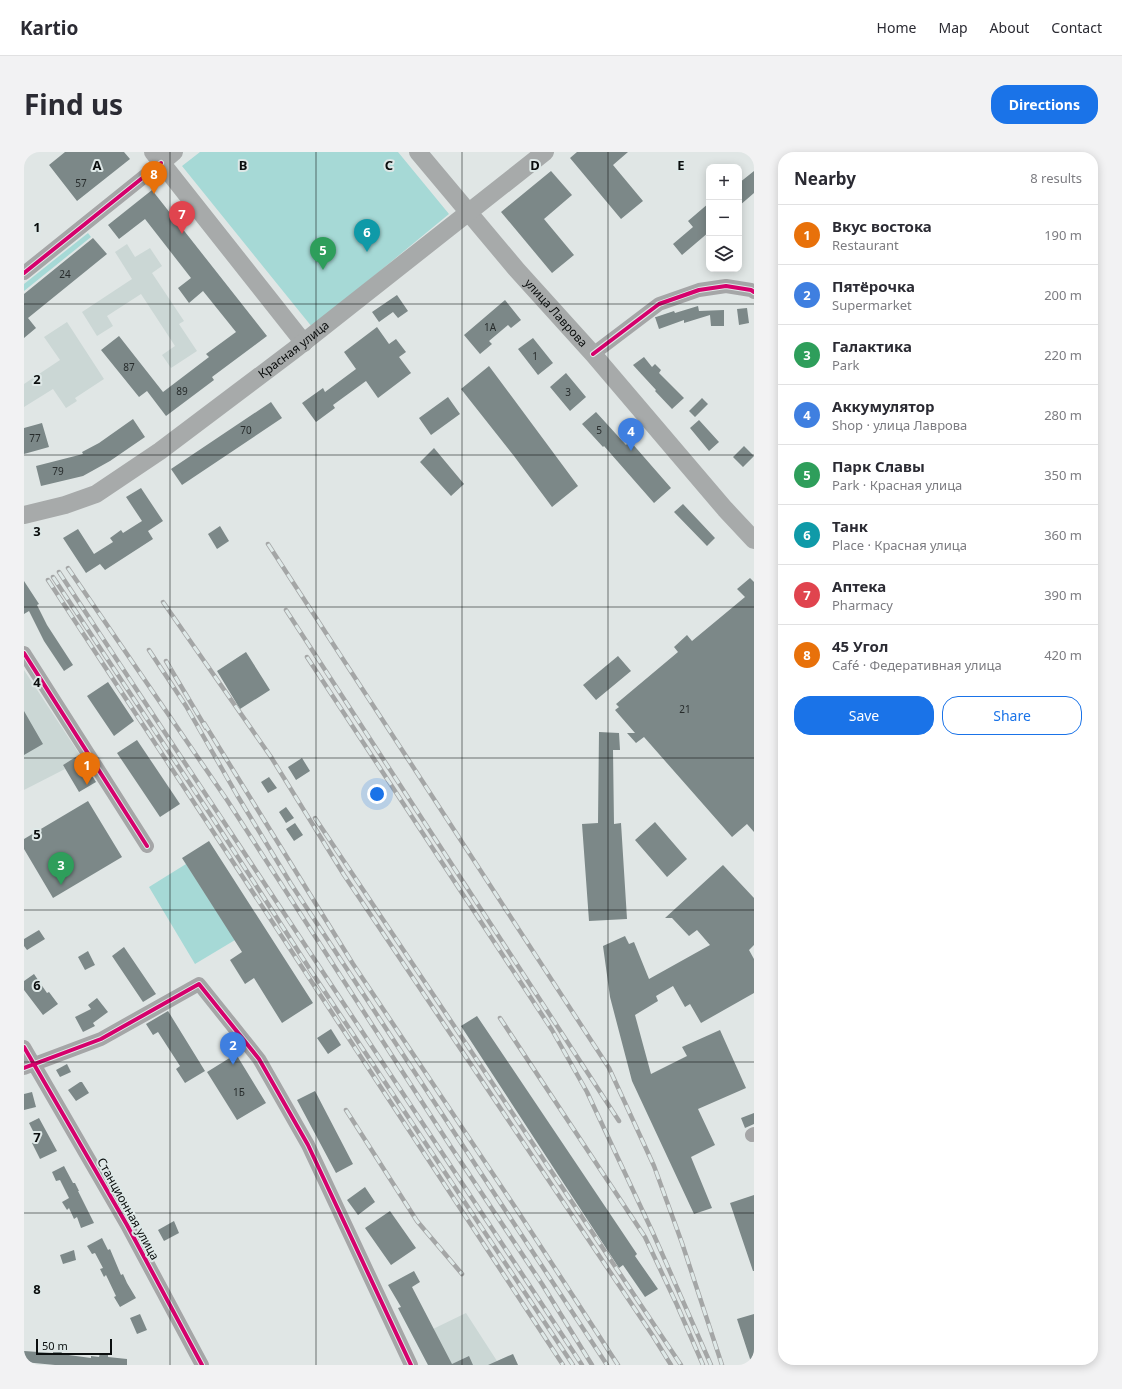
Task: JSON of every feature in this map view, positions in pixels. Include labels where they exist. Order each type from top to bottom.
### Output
[{"type":"main road","name":"улица Лаврова","points":[[418,152],[517,270],[593,354],[725,509],[754,540]]},
{"type":"main road","name":"Красная улица","points":[[24,515],[65,505],[96,494],[160,451],[304,343],[544,152]]},
{"type":"main road","points":[[163,156],[304,343]]},
{"type":"street","points":[[24,273],[163,156]]},
{"type":"street","points":[[593,354],[659,304],[699,290],[726,286],[753,290]]},
{"type":"street","points":[[24,653],[147,846]]},
{"type":"street","points":[[29,1066],[101,1039],[199,984],[259,1059],[308,1144],[411,1365]]},
{"type":"street","name":"Станционная улица","points":[[24,1047],[29,1066],[127,1225],[202,1365]]},
{"type":"shaded area","points":[[200,152],[398,152],[449,214],[312,327],[182,166]]},
{"type":"shaded area","points":[[88,233],[91,237],[24,291],[24,284]]},
{"type":"shaded area","points":[[127,244],[135,257],[150,248],[162,266],[152,273],[184,321],[179,324],[197,351],[171,368],[162,355],[175,346],[141,294],[107,316],[113,326],[97,336],[82,312],[132,279],[115,252]]},
{"type":"shaded area","points":[[67,322],[104,379],[75,398],[77,401],[66,408],[53,389],[24,407],[24,384],[60,360],[44,337]]},
{"type":"shaded area","points":[[24,670],[80,755],[63,765],[65,769],[24,790]]},
{"type":"shaded area","points":[[186,864],[235,940],[195,964],[149,887]]},
{"type":"shaded area","points":[[398,1308],[433,1329],[466,1313],[497,1361],[513,1354],[518,1365],[428,1365]]},
{"type":"building","points":[[65,152],[124,152],[130,159],[77,201],[49,165]]},
{"type":"building","points":[[577,152],[628,152],[613,165],[643,201],[621,219],[570,158]]},
{"type":"building","points":[[551,171],[572,195],[544,219],[574,255],[552,273],[501,212]]},
{"type":"building","points":[[754,171],[754,193],[742,203],[742,200],[742,181]]},
{"type":"building","points":[[152,190],[267,336],[212,377],[214,380],[166,416],[147,391],[139,397],[101,350],[119,336],[163,392],[209,357],[206,354],[236,332],[203,291],[189,303],[178,288],[191,278],[145,219],[119,239],[108,225]]},
{"type":"building","points":[[706,206],[706,235],[682,255],[673,244],[693,227],[688,221]]},
{"type":"building","points":[[93,238],[107,254],[28,318],[36,328],[24,338],[24,294]]},
{"type":"building","points":[[397,295],[408,311],[398,318],[393,312],[379,322],[372,312]]},
{"type":"building","points":[[505,300],[521,320],[511,328],[508,325],[489,341],[492,344],[480,354],[464,335]]},
{"type":"building","points":[[698,306],[699,311],[724,310],[724,326],[711,326],[710,315],[684,323],[684,320],[659,329],[655,317]]},
{"type":"building","points":[[747,308],[749,323],[739,325],[737,309]]},
{"type":"building","points":[[377,327],[389,344],[396,339],[406,352],[399,357],[411,373],[378,398],[366,381],[333,405],[335,408],[316,422],[302,403],[323,388],[325,392],[356,369],[344,352]]},
{"type":"building","points":[[533,338],[553,363],[538,375],[518,349]]},
{"type":"building","points":[[644,357],[652,367],[655,364],[661,370],[659,373],[684,398],[672,409],[633,365]]},
{"type":"building","points":[[489,366],[578,486],[552,507],[461,389]]},
{"type":"building","points":[[566,373],[586,397],[570,411],[550,387]]},
{"type":"building","points":[[448,397],[460,414],[431,435],[419,418]]},
{"type":"building","points":[[702,398],[708,404],[695,417],[689,411]]},
{"type":"building","points":[[271,402],[282,418],[182,485],[171,469]]},
{"type":"building","points":[[596,412],[626,445],[630,441],[671,488],[654,503],[604,446],[603,447],[582,424]]},
{"type":"building","points":[[133,419],[145,437],[110,461],[83,476],[41,486],[36,466],[83,454],[82,452],[99,443]]},
{"type":"building","points":[[699,420],[719,442],[709,451],[690,428]]},
{"type":"building","points":[[42,423],[49,447],[24,454],[24,428]]},
{"type":"building","points":[[744,446],[754,456],[743,467],[733,457]]},
{"type":"building","points":[[434,448],[464,484],[451,496],[420,462]]},
{"type":"building","points":[[141,488],[163,521],[148,531],[153,539],[105,570],[100,564],[86,573],[63,538],[78,529],[94,554],[113,542],[110,538],[121,530],[123,533],[142,521],[126,497]]},
{"type":"building","points":[[683,504],[715,538],[707,546],[674,512]]},
{"type":"building","points":[[220,526],[229,541],[217,549],[208,534]]},
{"type":"building","points":[[750,578],[754,582],[754,832],[747,824],[732,837],[644,737],[636,743],[627,733],[635,733],[615,710],[619,707],[616,704],[678,652],[674,647],[687,635],[692,641],[745,597],[737,589]]},
{"type":"building","points":[[24,581],[39,604],[37,605],[47,625],[73,665],[64,671],[44,641],[29,611],[24,614]]},
{"type":"building","points":[[246,652],[270,690],[240,709],[217,671]]},
{"type":"building","points":[[618,656],[631,671],[596,700],[583,685]]},
{"type":"building","points":[[108,682],[134,721],[114,736],[87,696]]},
{"type":"building","points":[[24,711],[43,744],[24,755]]},
{"type":"building","points":[[599,732],[619,733],[620,750],[613,750],[614,824],[621,823],[627,919],[589,921],[582,824],[598,823]]},
{"type":"building","points":[[137,740],[180,804],[160,817],[117,753]]},
{"type":"building","points":[[79,755],[96,782],[79,792],[63,765]]},
{"type":"building","points":[[302,758],[310,771],[296,780],[288,767]]},
{"type":"building","points":[[269,777],[277,788],[268,793],[261,782]]},
{"type":"building","points":[[88,801],[122,857],[53,898],[24,849],[24,839]]},
{"type":"building","points":[[286,807],[294,818],[286,823],[279,812]]},
{"type":"building","points":[[655,822],[687,859],[667,877],[635,840]]},
{"type":"building","points":[[295,823],[303,835],[294,841],[286,829]]},
{"type":"building","points":[[209,841],[313,1003],[282,1023],[254,978],[245,984],[230,960],[242,952],[182,858]]},
{"type":"building","points":[[723,865],[754,898],[754,945],[749,950],[754,959],[754,993],[701,1023],[690,1004],[685,1007],[673,986],[656,996],[658,1001],[635,1015],[651,1074],[687,1056],[682,1047],[720,1030],[746,1088],[698,1109],[715,1145],[691,1157],[712,1208],[694,1214],[632,1081],[610,997],[603,946],[625,936],[629,944],[634,942],[649,979],[710,945],[697,930],[689,936],[672,918],[665,918]]},
{"type":"building","points":[[39,930],[45,939],[27,950],[24,946],[24,939]]},
{"type":"building","points":[[124,947],[156,994],[143,1002],[112,956]]},
{"type":"building","points":[[88,951],[95,965],[85,970],[78,957]]},
{"type":"building","points":[[34,974],[47,993],[49,992],[58,1004],[43,1015],[24,990],[24,981]]},
{"type":"building","points":[[97,998],[108,1012],[93,1023],[95,1026],[83,1032],[75,1017],[91,1009],[88,1005]]},
{"type":"building","points":[[168,1011],[205,1071],[185,1083],[176,1069],[180,1066],[158,1032],[153,1035],[146,1024]]},
{"type":"building","points":[[477,1016],[637,1254],[635,1256],[658,1289],[645,1297],[623,1265],[619,1268],[461,1026]]},
{"type":"building","points":[[331,1029],[341,1045],[328,1054],[317,1038]]},
{"type":"building","points":[[236,1054],[266,1103],[237,1120],[207,1072]]},
{"type":"building","points":[[67,1064],[71,1072],[60,1077],[56,1070]]},
{"type":"building","points":[[82,1082],[89,1093],[76,1101],[68,1090]]},
{"type":"building","points":[[315,1091],[353,1164],[336,1173],[297,1100]]},
{"type":"building","points":[[32,1092],[36,1107],[24,1110],[24,1094]]},
{"type":"building","points":[[754,1113],[754,1124],[745,1128],[741,1118]]},
{"type":"building","points":[[39,1118],[57,1151],[40,1159],[32,1143],[38,1141],[29,1123]]},
{"type":"building","points":[[64,1166],[73,1183],[75,1183],[94,1223],[81,1228],[77,1217],[74,1219],[69,1208],[67,1210],[62,1202],[69,1198],[60,1180],[56,1181],[52,1172]]},
{"type":"building","points":[[365,1187],[375,1202],[358,1215],[347,1200]]},
{"type":"building","points":[[754,1195],[754,1271],[753,1271],[730,1203]]},
{"type":"building","points":[[390,1211],[416,1248],[391,1265],[365,1228]]},
{"type":"building","points":[[174,1221],[179,1233],[164,1241],[158,1230]]},
{"type":"building","points":[[102,1238],[108,1250],[110,1249],[121,1275],[123,1274],[136,1298],[120,1307],[114,1297],[116,1296],[106,1275],[104,1277],[100,1269],[103,1268],[95,1253],[92,1254],[87,1246]]},
{"type":"building","points":[[74,1250],[76,1260],[63,1264],[60,1255]]},
{"type":"building","points":[[414,1271],[420,1282],[412,1287],[452,1364],[469,1356],[473,1365],[428,1365],[398,1308],[401,1307],[388,1285]]},
{"type":"building","points":[[140,1314],[147,1330],[137,1334],[130,1318]]},
{"type":"building","points":[[754,1314],[754,1365],[752,1365],[737,1319]]},
{"type":"building","points":[[24,1351],[53,1353],[62,1352],[61,1354],[91,1358],[91,1356],[99,1357],[100,1353],[108,1354],[108,1357],[127,1359],[127,1365],[55,1365],[24,1362]]},
{"type":"building","points":[[513,1354],[518,1365],[488,1365]]},
{"type":"railway","points":[[268,544],[609,1068],[654,1166],[682,1243],[722,1365]]},
{"type":"railway","points":[[68,568],[227,800],[451,1147],[542,1284],[592,1365]]},
{"type":"railway","points":[[59,572],[582,1365]]},
{"type":"railway","points":[[53,577],[214,820],[311,971],[573,1365]]},
{"type":"railway","points":[[48,580],[563,1365]]},
{"type":"railway","points":[[163,602],[271,757],[344,875],[671,1365]]},
{"type":"railway","points":[[286,610],[619,1121]]},
{"type":"railway","points":[[149,650],[186,706],[237,795],[291,884],[607,1365]]},
{"type":"railway","points":[[307,657],[552,1030],[587,1092],[653,1233],[711,1365]]},
{"type":"railway","points":[[166,661],[206,728]]},
{"type":"railway","points":[[204,723],[353,964],[618,1365]]},
{"type":"railway","points":[[315,818],[681,1365]]},
{"type":"railway","points":[[500,1018],[645,1237],[703,1365]]},
{"type":"railway","points":[[346,1110],[417,1221],[462,1274]]},
{"type":"cycle path","points":[[24,273],[161,163]]},
{"type":"cycle path","points":[[593,354],[659,304],[699,290],[726,286],[751,290],[754,292]]},
{"type":"cycle path","points":[[24,653],[147,846]]},
{"type":"cycle path","points":[[24,1068],[101,1039],[199,984],[259,1059],[308,1145],[411,1365]]},
{"type":"cycle path","points":[[24,1047],[127,1225],[202,1365]]},
{"type":"place","name":"45 Угол","points":[[154,194]]},
{"type":"place","name":"Аптека","points":[[182,234]]},
{"type":"place","name":"Танк","points":[[367,252]]},
{"type":"place","name":"Парк Славы","points":[[323,270]]},
{"type":"place","name":"Аккумулятор","points":[[631,451]]},
{"type":"place","name":"Вкус востока","points":[[87,785]]},
{"type":"place","name":"Галактика","points":[[61,885]]},
{"type":"place","name":"Пятёрочка","points":[[233,1065]]}]
